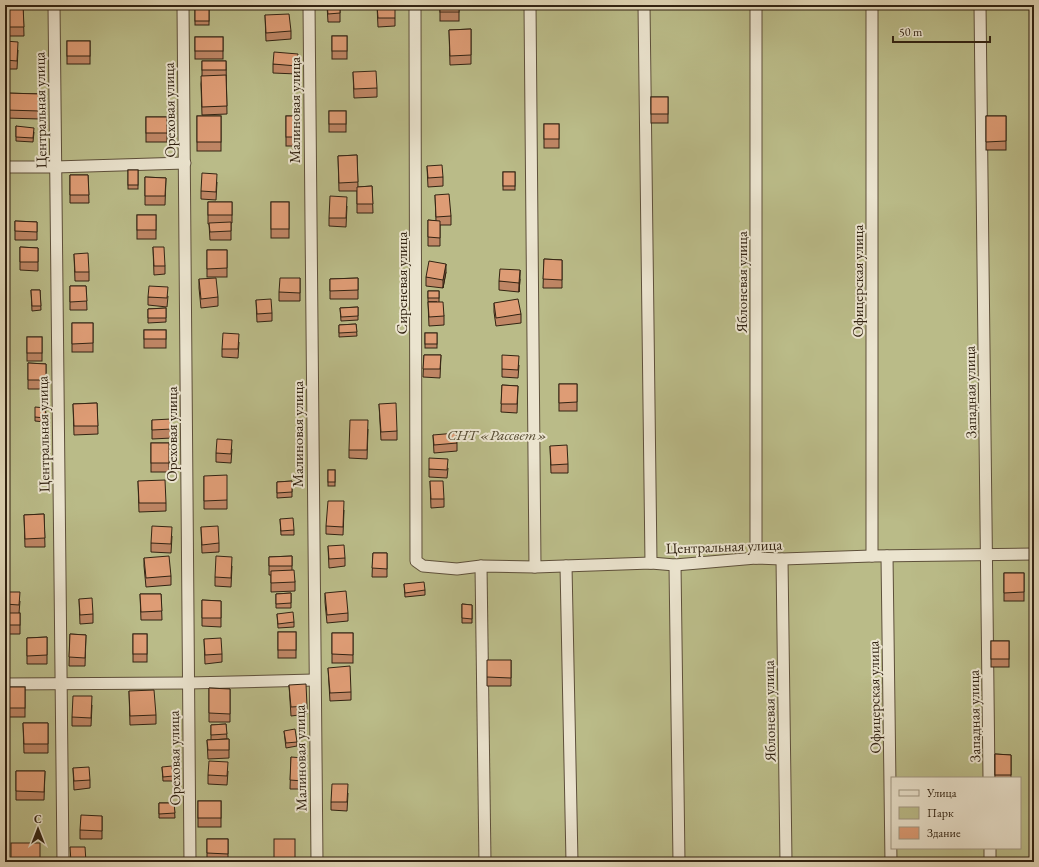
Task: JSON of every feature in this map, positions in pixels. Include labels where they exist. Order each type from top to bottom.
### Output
[{"type":"street","name":"Центральная улица","points":[[54,5],[63,862]]},
{"type":"street","name":"Ореховая улица","points":[[183,5],[190,862]]},
{"type":"street","name":"Малиновая улица","points":[[308,5],[317,862]]},
{"type":"street","name":"Сиреневая улица","points":[[415,5],[416,561]]},
{"type":"street","points":[[530,5],[535,567]]},
{"type":"street","points":[[644,5],[651,564]]},
{"type":"street","name":"Яблоневая улица","points":[[756,5],[756,558]]},
{"type":"street","name":"Офицерская улица","points":[[872,5],[872,556]]},
{"type":"street","name":"Западная улица","points":[[980,5],[989,777]]},
{"type":"street","points":[[5,167],[185,163]]},
{"type":"street","name":"Центральная улица","points":[[416,561],[423,566],[457,569],[481,566],[535,567],[651,564],[675,565],[756,558],[782,559],[872,556],[1034,554]]},
{"type":"street","name":"Офицерская улица","points":[[887,556],[891,862]]},
{"type":"street","name":"Яблоневая улица","points":[[782,559],[786,862]]},
{"type":"street","points":[[675,565],[679,862]]},
{"type":"street","points":[[481,566],[485,862]]},
{"type":"street","points":[[566,566],[572,862]]},
{"type":"street","points":[[5,684],[188,683],[314,680]]},
{"type":"street","points":[[990,849],[990,862]]},
{"type":"green space","name":"СНТ «Рассвет»","points":[[5,5],[1034,5],[1034,862],[5,862]]},
{"type":"building","points":[[7,5],[23,5],[24,27],[7,27]]},
{"type":"building","points":[[327,5],[340,5],[340,13],[328,14]]},
{"type":"building","points":[[377,5],[395,5],[395,18],[378,18]]},
{"type":"building","points":[[440,5],[459,5],[459,12],[440,12]]},
{"type":"building","points":[[195,9],[209,9],[209,21],[195,21]]},
{"type":"building","points":[[289,14],[291,31],[266,33],[265,15]]},
{"type":"building","points":[[471,29],[471,55],[450,56],[449,30]]},
{"type":"building","points":[[332,36],[347,36],[347,51],[332,51]]},
{"type":"building","points":[[195,37],[223,37],[223,51],[195,51]]},
{"type":"building","points":[[5,41],[18,42],[17,61],[5,60]]},
{"type":"building","points":[[67,41],[90,41],[90,56],[67,56]]},
{"type":"building","points":[[274,52],[298,54],[297,66],[273,64]]},
{"type":"building","points":[[202,61],[226,61],[226,70],[202,70]]},
{"type":"building","points":[[376,71],[377,88],[354,89],[353,72]]},
{"type":"building","points":[[226,75],[227,106],[202,107],[201,76]]},
{"type":"building","points":[[5,93],[41,94],[40,111],[5,110]]},
{"type":"building","points":[[651,97],[668,97],[668,114],[651,114]]},
{"type":"building","points":[[329,111],[346,111],[346,124],[329,124]]},
{"type":"building","points":[[197,116],[221,116],[221,142],[197,142]]},
{"type":"building","points":[[286,116],[297,116],[297,137],[286,137]]},
{"type":"building","points":[[986,116],[1006,116],[1006,141],[986,142]]},
{"type":"building","points":[[146,117],[167,117],[167,133],[146,133]]},
{"type":"building","points":[[544,124],[559,124],[559,139],[544,139]]},
{"type":"building","points":[[16,126],[34,128],[33,138],[16,137]]},
{"type":"building","points":[[357,155],[358,182],[339,183],[338,156]]},
{"type":"building","points":[[442,165],[443,177],[428,178],[427,166]]},
{"type":"building","points":[[128,170],[138,170],[138,185],[128,185]]},
{"type":"building","points":[[503,172],[515,172],[515,186],[503,186]]},
{"type":"building","points":[[202,173],[217,174],[216,192],[201,191]]},
{"type":"building","points":[[70,175],[88,175],[89,195],[70,195]]},
{"type":"building","points":[[145,177],[166,178],[165,196],[145,196]]},
{"type":"building","points":[[372,186],[373,204],[357,204],[357,187]]},
{"type":"building","points":[[449,194],[451,216],[436,217],[435,195]]},
{"type":"building","points":[[330,196],[347,197],[346,218],[329,218]]},
{"type":"building","points":[[208,202],[232,202],[232,215],[208,215]]},
{"type":"building","points":[[271,202],[289,202],[289,229],[271,229]]},
{"type":"building","points":[[137,215],[156,215],[156,230],[137,230]]},
{"type":"building","points":[[428,220],[440,221],[440,238],[428,237]]},
{"type":"building","points":[[15,221],[37,222],[37,232],[15,231]]},
{"type":"building","points":[[231,222],[231,231],[210,232],[209,223]]},
{"type":"building","points":[[20,247],[38,248],[38,262],[20,262]]},
{"type":"building","points":[[153,247],[164,247],[165,266],[154,266]]},
{"type":"building","points":[[207,250],[227,250],[227,268],[207,269]]},
{"type":"building","points":[[88,253],[89,272],[75,272],[74,254]]},
{"type":"building","points":[[544,259],[562,260],[562,280],[543,279]]},
{"type":"building","points":[[429,261],[446,264],[443,280],[426,277]]},
{"type":"building","points":[[500,269],[520,270],[519,283],[499,281]]},
{"type":"building","points":[[216,278],[218,297],[201,299],[199,279]]},
{"type":"building","points":[[280,278],[300,278],[300,293],[279,292]]},
{"type":"building","points":[[358,278],[358,290],[330,291],[330,279]]},
{"type":"building","points":[[70,286],[86,286],[87,301],[70,302]]},
{"type":"building","points":[[149,286],[168,287],[167,298],[148,297]]},
{"type":"building","points":[[31,290],[40,290],[41,306],[32,306]]},
{"type":"building","points":[[428,291],[439,291],[439,298],[428,298]]},
{"type":"building","points":[[271,299],[272,313],[257,314],[256,300]]},
{"type":"building","points":[[518,299],[521,314],[496,318],[494,303]]},
{"type":"building","points":[[428,302],[443,302],[444,316],[429,317]]},
{"type":"building","points":[[358,307],[358,316],[341,317],[340,308]]},
{"type":"building","points":[[166,308],[166,318],[148,318],[148,309]]},
{"type":"building","points":[[72,323],[93,323],[93,343],[72,344]]},
{"type":"building","points":[[356,324],[357,332],[339,333],[339,325]]},
{"type":"building","points":[[144,330],[166,330],[166,339],[144,339]]},
{"type":"building","points":[[223,333],[239,334],[238,349],[222,349]]},
{"type":"building","points":[[425,333],[437,333],[437,344],[425,344]]},
{"type":"building","points":[[27,337],[42,337],[42,353],[27,353]]},
{"type":"building","points":[[424,355],[441,355],[440,369],[423,369]]},
{"type":"building","points":[[502,355],[519,356],[518,370],[502,369]]},
{"type":"building","points":[[28,363],[46,364],[46,380],[28,380]]},
{"type":"building","points":[[559,384],[577,384],[577,402],[559,403]]},
{"type":"building","points":[[502,385],[518,386],[517,404],[501,404]]},
{"type":"building","points":[[97,403],[98,426],[74,426],[73,404]]},
{"type":"building","points":[[396,403],[397,431],[381,432],[379,404]]},
{"type":"building","points":[[35,407],[46,408],[45,418],[35,417]]},
{"type":"building","points":[[171,419],[172,429],[152,430],[152,420]]},
{"type":"building","points":[[350,420],[368,420],[367,450],[349,450]]},
{"type":"building","points":[[456,433],[457,443],[434,445],[433,435]]},
{"type":"building","points":[[217,439],[232,440],[231,454],[216,453]]},
{"type":"building","points":[[151,443],[169,443],[169,463],[151,463]]},
{"type":"building","points":[[567,445],[568,464],[551,465],[550,446]]},
{"type":"building","points":[[429,458],[448,459],[447,470],[429,469]]},
{"type":"building","points":[[328,470],[335,470],[335,482],[328,482]]},
{"type":"building","points":[[227,475],[227,500],[204,501],[204,476]]},
{"type":"building","points":[[165,480],[166,503],[139,503],[138,481]]},
{"type":"building","points":[[292,481],[292,492],[277,493],[277,482]]},
{"type":"building","points":[[430,481],[443,481],[444,499],[431,499]]},
{"type":"building","points":[[328,501],[344,501],[343,527],[326,526]]},
{"type":"building","points":[[44,514],[45,538],[25,539],[24,515]]},
{"type":"building","points":[[293,518],[294,530],[281,531],[280,519]]},
{"type":"building","points":[[152,526],[172,527],[171,544],[151,543]]},
{"type":"building","points":[[218,526],[219,543],[202,545],[201,527]]},
{"type":"building","points":[[344,545],[345,558],[329,559],[328,546]]},
{"type":"building","points":[[373,553],[387,553],[387,569],[372,568]]},
{"type":"building","points":[[169,556],[171,576],[146,578],[144,558]]},
{"type":"building","points":[[216,556],[232,557],[231,578],[215,577]]},
{"type":"building","points":[[292,556],[292,566],[269,566],[269,557]]},
{"type":"building","points":[[294,570],[295,582],[271,583],[271,571]]},
{"type":"building","points":[[1004,573],[1024,573],[1024,592],[1004,593]]},
{"type":"building","points":[[424,582],[425,590],[405,593],[404,584]]},
{"type":"building","points":[[346,591],[348,613],[327,615],[325,593]]},
{"type":"building","points":[[5,592],[20,592],[19,605],[5,604]]},
{"type":"building","points":[[291,593],[291,603],[276,604],[276,594]]},
{"type":"building","points":[[140,594],[161,594],[162,611],[141,612]]},
{"type":"building","points":[[92,598],[93,614],[80,615],[79,599]]},
{"type":"building","points":[[202,600],[221,601],[221,618],[202,618]]},
{"type":"building","points":[[462,604],[472,605],[472,619],[462,618]]},
{"type":"building","points":[[293,612],[294,622],[278,624],[277,614]]},
{"type":"building","points":[[5,613],[20,613],[20,625],[5,625]]},
{"type":"building","points":[[278,632],[296,632],[296,650],[278,650]]},
{"type":"building","points":[[332,633],[353,633],[353,655],[332,654]]},
{"type":"building","points":[[70,634],[86,635],[85,658],[69,657]]},
{"type":"building","points":[[133,634],[147,634],[147,654],[133,654]]},
{"type":"building","points":[[47,637],[47,655],[27,656],[27,638]]},
{"type":"building","points":[[221,638],[222,654],[205,655],[204,639]]},
{"type":"building","points":[[991,641],[1009,641],[1009,659],[991,659]]},
{"type":"building","points":[[487,660],[511,660],[511,678],[487,677]]},
{"type":"building","points":[[350,666],[351,692],[330,693],[328,668]]},
{"type":"building","points":[[306,684],[307,706],[291,707],[289,685]]},
{"type":"building","points":[[5,687],[25,687],[25,708],[5,708]]},
{"type":"building","points":[[209,688],[230,689],[230,714],[209,713]]},
{"type":"building","points":[[154,690],[156,715],[130,716],[129,691]]},
{"type":"building","points":[[73,696],[92,696],[91,718],[72,717]]},
{"type":"building","points":[[23,723],[48,723],[48,744],[24,744]]},
{"type":"building","points":[[226,724],[227,734],[211,735],[211,725]]},
{"type":"building","points":[[295,729],[297,742],[286,743],[284,731]]},
{"type":"building","points":[[229,739],[229,750],[208,750],[207,740]]},
{"type":"building","points":[[995,754],[1011,755],[1011,775],[995,775]]},
{"type":"building","points":[[291,757],[304,758],[303,781],[290,780]]},
{"type":"building","points":[[209,761],[228,762],[227,776],[208,775]]},
{"type":"building","points":[[172,766],[173,776],[163,777],[162,767]]},
{"type":"building","points":[[89,767],[90,780],[74,781],[73,768]]},
{"type":"building","points":[[16,771],[45,771],[44,792],[16,791]]},
{"type":"building","points":[[332,784],[348,784],[347,802],[331,802]]},
{"type":"building","points":[[198,801],[221,801],[221,818],[198,818]]},
{"type":"building","points":[[159,803],[174,803],[175,813],[159,814]]},
{"type":"building","points":[[81,815],[102,816],[102,831],[80,830]]},
{"type":"building","points":[[207,839],[228,839],[228,854],[207,853]]},
{"type":"building","points":[[274,839],[295,839],[295,862],[274,862]]},
{"type":"building","points":[[11,843],[40,843],[40,862],[11,862]]},
{"type":"building","points":[[70,847],[85,847],[86,862],[71,862]]}]
